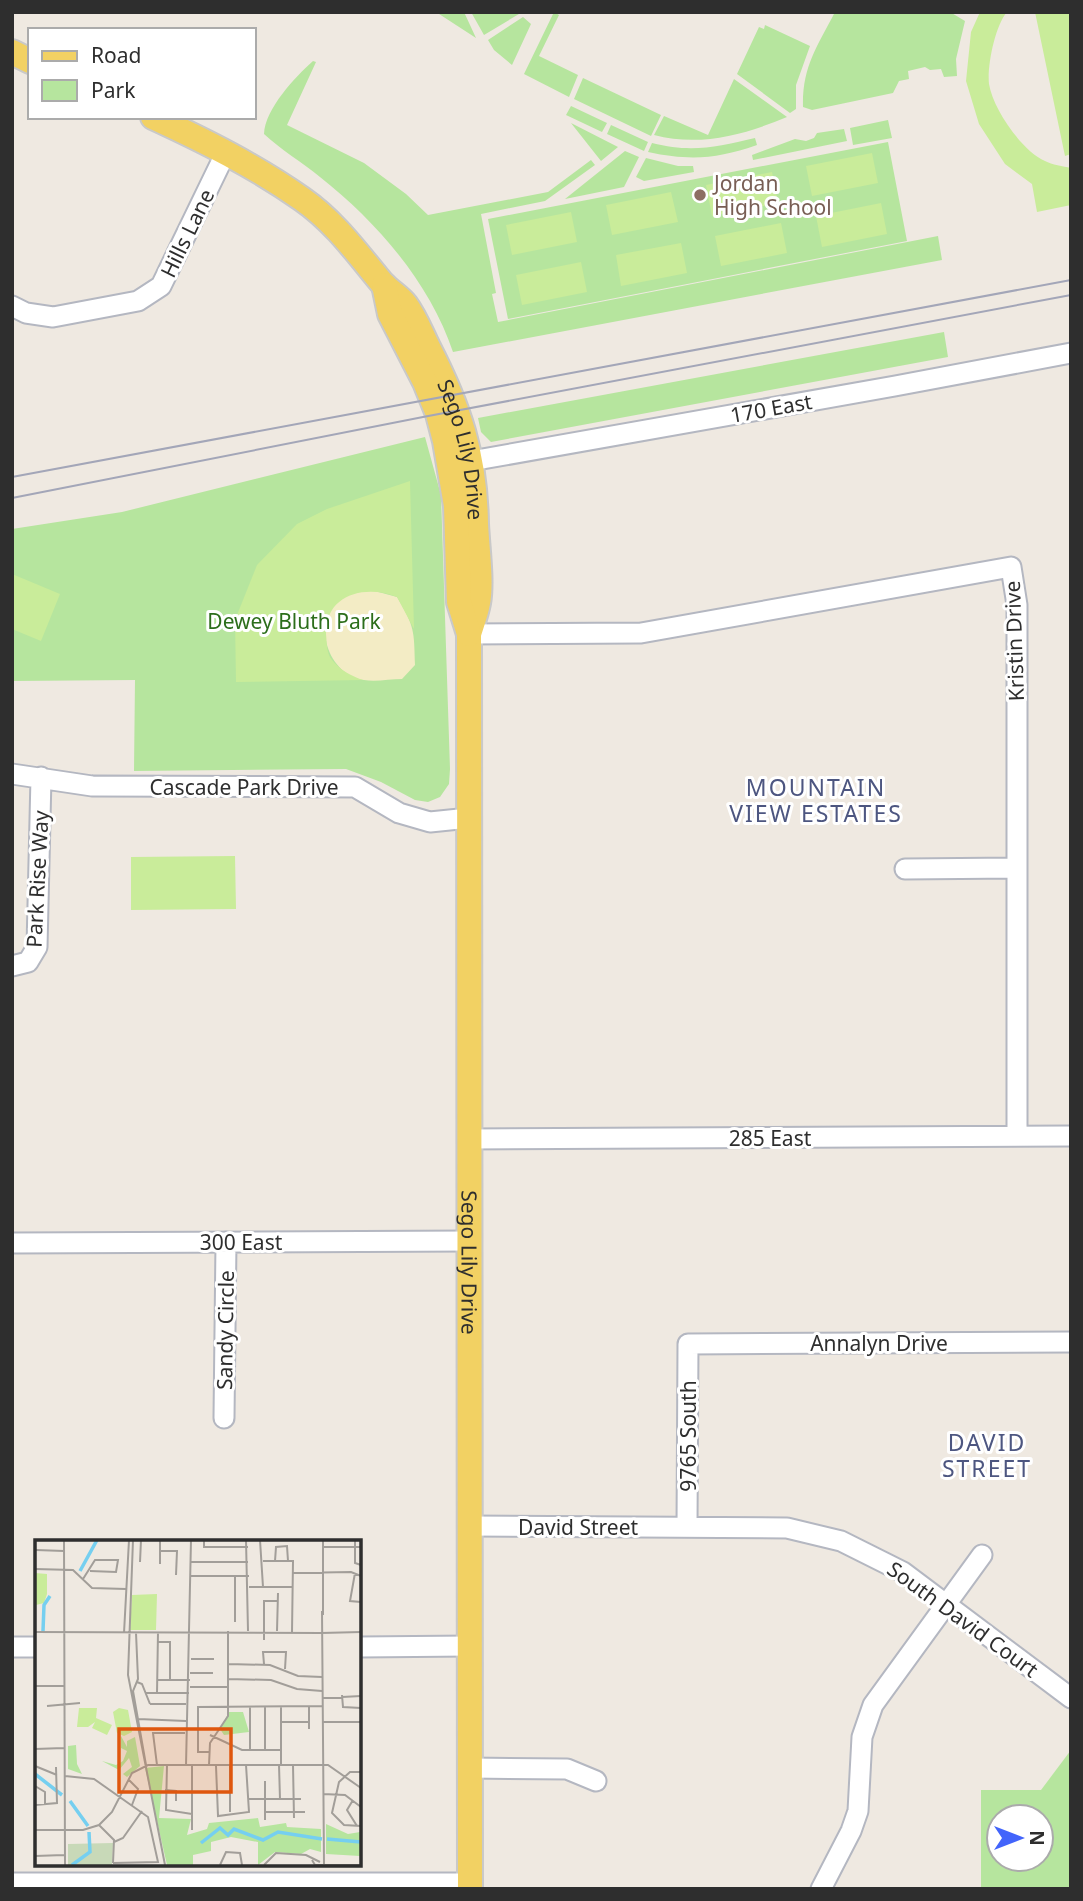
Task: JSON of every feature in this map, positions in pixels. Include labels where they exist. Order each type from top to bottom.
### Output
[{"type":"main road","points":[[12,52],[28,60]]},
{"type":"main road","name":"Sego Lily Drive","points":[[157,119],[263,173],[325,217],[384,285],[405,303],[444,377],[457,410],[471,461],[476,502],[478,601],[469,634],[470,1886]]},
{"type":"main road","name":"Sego Lily Drive","points":[[384,285],[390,314],[425,382],[445,441],[456,506],[459,602],[469,634]]},
{"type":"street","name":"Hills Lane","points":[[12,306],[26,313],[53,317],[138,301],[161,286],[226,152]]},
{"type":"street","name":"170 East","points":[[471,461],[1071,353]]},
{"type":"street","name":"Kristin Drive","points":[[469,634],[640,633],[1011,567],[1017,605],[1017,1136]]},
{"type":"street","name":"Cascade Park Drive","points":[[12,774],[92,786],[355,787],[399,813],[430,822],[469,818]]},
{"type":"street","name":"Park Rise Way","points":[[12,966],[28,962],[37,947],[41,778]]},
{"type":"street","points":[[905,869],[1015,869]]},
{"type":"street","name":"285 East","points":[[469,1139],[1071,1136]]},
{"type":"street","name":"300 East","points":[[12,1243],[470,1241]]},
{"type":"street","name":"Sandy Circle","points":[[224,1418],[226,1242]]},
{"type":"street","name":"Annalyn Drive","points":[[688,1344],[1071,1342]]},
{"type":"street","name":"9765 South","points":[[687,1527],[688,1344]]},
{"type":"street","name":"David Street","points":[[470,1527],[687,1527]]},
{"type":"street","name":"South David Court","points":[[687,1527],[787,1528],[813,1532],[841,1541],[903,1572],[1071,1698]]},
{"type":"street","points":[[821,1889],[851,1831],[858,1811],[862,1737],[873,1705],[982,1555]]},
{"type":"street","points":[[360,1647],[470,1646]]},
{"type":"street","points":[[12,1647],[35,1647]]},
{"type":"street","points":[[470,1768],[567,1769],[596,1781]]},
{"type":"street","points":[[12,1883],[129,1886],[470,1886]]},
{"type":"green space","points":[[436,12],[464,12],[476,38]]},
{"type":"green space","points":[[471,12],[518,12],[519,14],[484,35]]},
{"type":"green space","points":[[554,12],[559,15],[539,56],[578,75],[569,97],[524,74]]},
{"type":"green space","points":[[835,12],[950,12],[965,21],[956,59],[957,76],[944,77],[941,69],[930,70],[925,67],[908,71],[909,79],[899,81],[893,93],[812,110],[803,107],[808,69]]},
{"type":"green space","points":[[980,12],[1007,12],[996,36],[989,67],[989,84],[996,105],[1018,139],[1036,156],[1071,168],[1071,205],[1037,212],[1032,184],[1005,164],[979,124],[966,81],[971,32]]},
{"type":"green space","points":[[1035,12],[1071,12],[1071,154],[1065,156]]},
{"type":"green space","points":[[523,17],[531,24],[512,65],[494,50],[488,40]]},
{"type":"green space","points":[[765,25],[810,46],[796,85],[796,109],[790,113],[737,74],[759,27],[764,29]]},
{"type":"green space","points":[[313,61],[316,62],[287,125],[364,163],[406,194],[428,215],[548,192],[591,160],[595,165],[545,201],[481,214],[496,293],[492,294],[498,322],[938,236],[942,260],[453,352],[431,302],[416,278],[381,234],[341,195],[264,134],[275,104]]},
{"type":"green space","points":[[583,78],[661,115],[651,136],[574,99]]},
{"type":"green space","points":[[734,79],[787,117],[722,137],[688,140],[654,135],[664,116],[708,135]]},
{"type":"green space","points":[[571,106],[607,123],[602,132],[566,115]]},
{"type":"green space","points":[[888,120],[892,138],[853,145],[850,128]]},
{"type":"green space","points":[[571,123],[618,147],[601,161]]},
{"type":"green space","points":[[611,125],[648,142],[644,151],[607,134]]},
{"type":"green space","points":[[844,129],[847,141],[753,160],[752,155],[795,139],[806,141],[814,138],[817,133]]},
{"type":"green space","points":[[755,138],[757,145],[716,156],[677,157],[648,152],[652,143],[679,148],[704,148]]},
{"type":"green space","points":[[888,142],[907,241],[508,319],[488,219]]},
{"type":"green space","points":[[625,151],[639,157],[624,187],[565,199]]},
{"type":"green space","points":[[872,153],[878,183],[812,196],[806,166]]},
{"type":"green space","points":[[646,158],[678,166],[693,166],[694,172],[644,181],[636,177]]},
{"type":"green space","points":[[772,172],[778,203],[712,216],[706,185]]},
{"type":"green space","points":[[671,192],[678,222],[612,235],[606,205]]},
{"type":"green space","points":[[881,203],[887,234],[822,247],[816,216]]},
{"type":"green space","points":[[571,212],[577,242],[512,255],[506,225]]},
{"type":"green space","points":[[781,223],[787,253],[721,266],[715,236]]},
{"type":"green space","points":[[681,243],[687,273],[621,286],[616,255]]},
{"type":"green space","points":[[581,262],[587,292],[522,305],[516,275]]},
{"type":"green space","points":[[944,332],[948,357],[491,442],[481,432],[478,418]]},
{"type":"green space","name":"Dewey Bluth Park","points":[[425,437],[441,495],[450,769],[449,784],[440,797],[428,802],[415,800],[381,782],[346,769],[134,771],[135,680],[12,681],[12,529],[122,512]]},
{"type":"green space","points":[[410,481],[414,629],[397,597],[385,593],[361,592],[340,601],[332,610],[327,620],[326,634],[330,657],[350,675],[363,680],[236,682],[235,620],[257,565],[297,524],[327,509]]},
{"type":"green space","points":[[12,574],[60,594],[41,641],[12,629]]},
{"type":"green space","points":[[235,856],[236,909],[131,910],[131,857]]},
{"type":"green space","points":[[1071,1750],[1071,1889],[981,1889],[981,1790],[1041,1790]]},
{"type":"sand","points":[[371,590],[397,597],[410,623],[414,636],[415,665],[402,679],[369,681],[351,676],[333,659],[328,647],[325,634],[331,610],[347,596]]},
{"type":"tram line","points":[[12,477],[1071,280]]},
{"type":"tram line","points":[[12,498],[423,417],[1071,295]]},
{"type":"place","name":"Jordan High School","points":[[700,195]]},
{"type":"district","name":"MOUNTAIN VIEW ESTATES","points":[[816,800]]},
{"type":"district","name":"DAVID STREET","points":[[987,1455]]}]
